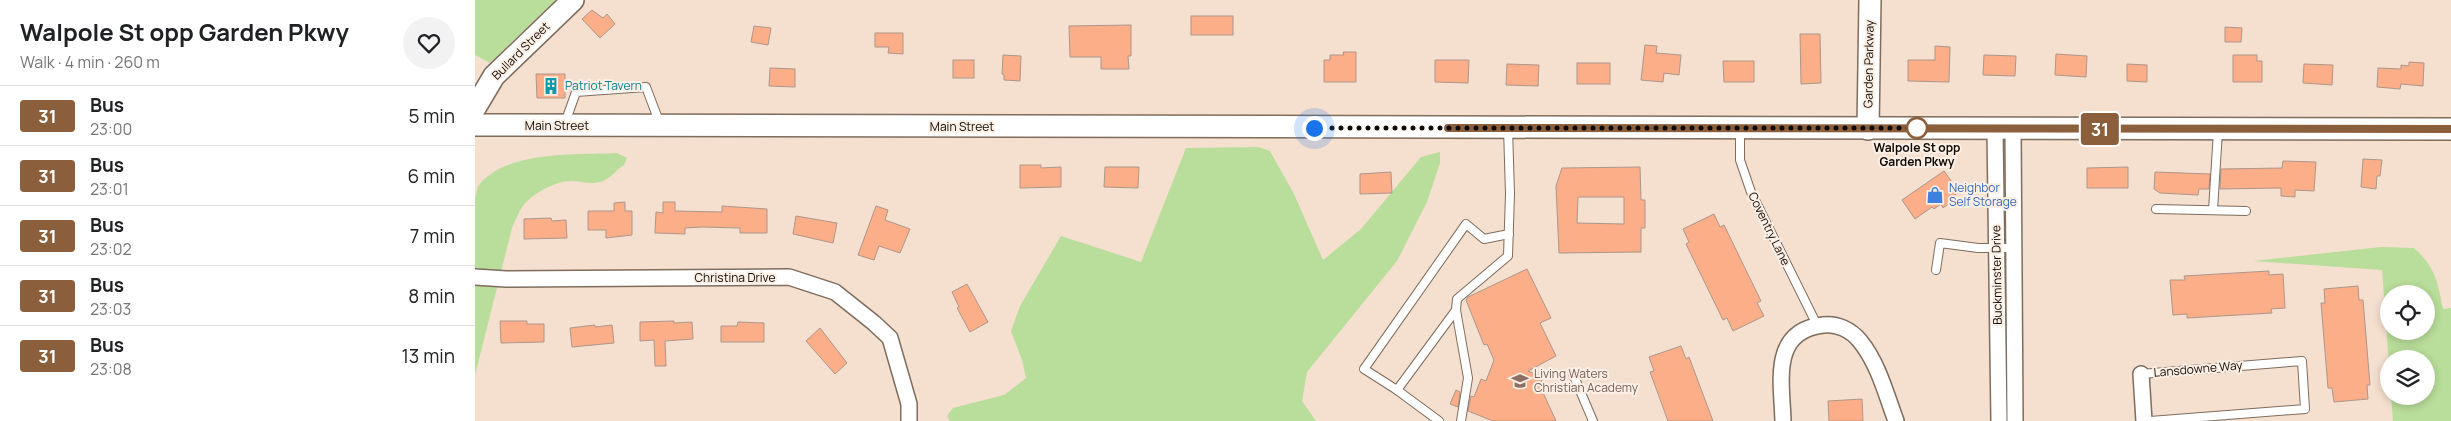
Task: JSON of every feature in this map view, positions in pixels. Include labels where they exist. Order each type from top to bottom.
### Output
[{"type":"main road","name":"Bullard Street","points":[[475,108],[494,76],[573,0]]},
{"type":"main road","name":"Garden Parkway","points":[[1868,128],[1870,0]]},
{"type":"main road","name":"Main Street","points":[[475,125],[2451,129]]},
{"type":"street","name":"Buckminster Drive","points":[[2004,129],[2014,248],[2015,421]]},
{"type":"street","name":"Buckminster Drive","points":[[1999,421],[1997,248],[2004,129]]},
{"type":"street","name":"Christina Drive","points":[[475,277],[507,279],[789,278],[819,287],[844,298],[890,338],[909,404],[909,421]]},
{"type":"street","points":[[1783,421],[1783,356],[1787,345],[1795,336],[1817,325],[1839,326],[1859,339],[1873,361],[1896,421]]},
{"type":"street","name":"Lansdowne Way","points":[[2141,374],[2145,421]]},
{"type":"lane","points":[[564,126],[575,92],[646,87],[661,126]]},
{"type":"lane","points":[[1461,421],[1468,378],[1456,310],[1457,299],[1508,256],[1511,194],[1507,128]]},
{"type":"lane","name":"Coventry Lane","points":[[1740,128],[1739,150],[1744,176],[1817,325]]},
{"type":"lane","points":[[2213,210],[2218,129]]},
{"type":"lane","points":[[2156,209],[2246,210]]},
{"type":"lane","points":[[1439,421],[1397,390],[1364,369],[1466,224],[1484,239],[1509,234]]},
{"type":"lane","points":[[1936,270],[1940,243],[2014,248]]},
{"type":"lane","points":[[1397,390],[1456,310]]},
{"type":"lane","name":"Lansdowne Way","points":[[2141,374],[2302,361],[2305,409],[2150,421]]},
{"type":"lane","points":[[1573,374],[1593,421]]},
{"type":"green space","points":[[475,0],[556,0],[490,63],[475,55]]},
{"type":"green space","points":[[1258,147],[1270,151],[1294,194],[1323,260],[1361,229],[1421,157],[1440,152],[1440,163],[1427,202],[1397,261],[1307,372],[1302,401],[1316,421],[950,421],[947,416],[953,408],[1004,395],[1026,378],[1022,360],[1011,331],[1020,306],[1061,236],[1141,262],[1186,148]]},
{"type":"green space","points":[[617,153],[627,158],[624,165],[606,180],[595,183],[567,181],[552,185],[532,197],[522,207],[512,228],[475,375],[475,199],[479,185],[491,174],[506,166],[524,160],[563,155]]},
{"type":"green space","points":[[2381,247],[2414,248],[2427,261],[2435,276],[2443,309],[2451,308],[2451,421],[2393,421],[2392,405],[2435,405],[2435,350],[2388,350],[2387,340],[2435,340],[2435,285],[2383,285],[2382,270],[2253,261]]},
{"type":"building","points":[[592,10],[603,18],[607,14],[615,24],[600,38],[582,19]]},
{"type":"building","points":[[1191,16],[1233,16],[1233,35],[1191,35]]},
{"type":"building","points":[[1131,25],[1131,56],[1128,56],[1129,69],[1101,69],[1101,57],[1070,57],[1069,26]]},
{"type":"building","points":[[754,26],[771,28],[768,45],[751,42]]},
{"type":"building","points":[[2225,27],[2242,28],[2241,42],[2225,42]]},
{"type":"building","points":[[875,33],[903,33],[903,54],[888,53],[889,47],[875,47]]},
{"type":"building","points":[[1800,34],[1820,34],[1821,83],[1801,84]]},
{"type":"building","points":[[1645,45],[1657,46],[1656,53],[1681,55],[1679,75],[1664,73],[1663,82],[1641,80]]},
{"type":"building","points":[[1935,46],[1950,47],[1949,82],[1908,81],[1908,60],[1935,60]]},
{"type":"building","points":[[1343,52],[1356,52],[1356,82],[1324,82],[1324,60],[1330,60],[1330,55],[1344,55]]},
{"type":"building","points":[[2056,54],[2087,56],[2086,77],[2055,75]]},
{"type":"building","points":[[1003,55],[1021,56],[1020,81],[1004,80],[1004,75],[1002,74]]},
{"type":"building","points":[[1984,55],[2016,56],[2015,76],[1983,75]]},
{"type":"building","points":[[2233,55],[2257,55],[2257,61],[2262,61],[2262,82],[2233,82]]},
{"type":"building","points":[[953,60],[974,60],[974,78],[953,78]]},
{"type":"building","points":[[1435,60],[1469,60],[1468,83],[1435,82]]},
{"type":"building","points":[[1723,61],[1754,61],[1754,82],[1724,82]]},
{"type":"building","points":[[2409,62],[2424,63],[2423,86],[2401,84],[2400,89],[2377,87],[2378,68],[2401,69],[2401,65],[2409,66]]},
{"type":"building","points":[[1577,63],[1610,63],[1610,84],[1577,84]]},
{"type":"building","points":[[1507,64],[1539,65],[1538,86],[1506,85]]},
{"type":"building","points":[[2127,64],[2147,65],[2147,82],[2127,81]]},
{"type":"building","points":[[2304,64],[2333,65],[2332,85],[2303,83]]},
{"type":"building","points":[[770,68],[795,69],[795,87],[769,86]]},
{"type":"building","name":"Patriot Tavern","points":[[536,74],[565,74],[565,98],[537,98]]},
{"type":"building","points":[[2363,159],[2382,160],[2380,176],[2377,176],[2376,189],[2361,187]]},
{"type":"building","points":[[2283,161],[2316,162],[2314,191],[2295,190],[2295,197],[2281,196],[2281,188],[2220,189],[2221,169],[2282,168]]},
{"type":"building","points":[[1020,165],[1041,165],[1041,168],[1061,167],[1061,187],[1020,188]]},
{"type":"building","points":[[1105,167],[1139,167],[1138,188],[1104,187]]},
{"type":"building","points":[[1640,167],[1641,200],[1645,200],[1645,228],[1641,228],[1641,252],[1559,253],[1556,186],[1562,168]],"holes":[[[1578,197],[1624,197],[1624,224],[1577,223]]]},
{"type":"building","points":[[2128,167],[2128,188],[2087,188],[2087,168]]},
{"type":"building","points":[[1944,171],[1959,192],[1952,197],[1954,200],[1943,208],[1941,204],[1934,209],[1932,207],[1915,219],[1902,200]]},
{"type":"building","points":[[1391,172],[1392,193],[1360,194],[1360,174]]},
{"type":"building","points":[[2155,172],[2210,174],[2209,189],[2199,189],[2198,195],[2160,193],[2154,189]]},
{"type":"building","points":[[625,202],[625,211],[632,211],[632,235],[606,238],[606,230],[588,230],[588,211],[614,211],[614,203]]},
{"type":"building","points":[[663,202],[675,202],[675,211],[722,212],[722,206],[767,209],[767,233],[740,233],[740,228],[702,227],[685,228],[685,234],[655,233],[656,212],[663,213]]},
{"type":"building","points":[[876,206],[888,210],[885,220],[910,229],[900,253],[879,246],[874,260],[858,255]]},
{"type":"building","points":[[1714,214],[1720,227],[1724,225],[1761,301],[1757,303],[1764,316],[1733,331],[1727,318],[1723,320],[1686,244],[1689,242],[1683,229]]},
{"type":"building","points":[[796,216],[837,223],[833,243],[793,234]]},
{"type":"building","points":[[551,218],[552,221],[566,220],[567,238],[524,239],[524,219]]},
{"type":"building","points":[[1527,269],[1551,318],[1540,323],[1556,356],[1528,371],[1543,377],[1540,386],[1556,421],[1493,421],[1468,411],[1471,396],[1474,397],[1481,379],[1486,381],[1494,360],[1487,344],[1484,345],[1466,300],[1468,297]]},
{"type":"building","points":[[2269,271],[2269,275],[2283,274],[2285,308],[2271,309],[2272,313],[2187,318],[2187,314],[2173,315],[2170,280],[2185,280],[2184,276]]},
{"type":"building","points":[[967,284],[988,322],[970,332],[957,308],[959,307],[952,292]]},
{"type":"building","points":[[2358,286],[2359,300],[2363,300],[2370,385],[2367,385],[2368,399],[2334,402],[2332,388],[2328,388],[2321,303],[2325,303],[2324,289]]},
{"type":"building","points":[[500,321],[527,321],[527,324],[544,324],[544,342],[501,343]]},
{"type":"building","points":[[674,321],[674,323],[692,322],[693,339],[665,341],[666,366],[655,366],[654,340],[640,341],[640,322]]},
{"type":"building","points":[[738,322],[764,323],[764,342],[721,342],[721,326],[737,326]]},
{"type":"building","points":[[595,325],[595,327],[612,325],[614,343],[572,347],[570,328]]},
{"type":"building","points":[[820,328],[847,363],[835,374],[806,341]]},
{"type":"building","points":[[1681,346],[1686,359],[1689,357],[1713,421],[1668,421],[1650,372],[1654,371],[1649,357]]},
{"type":"building","points":[[1456,390],[1460,392],[1458,407],[1450,404]]},
{"type":"building","points":[[1862,399],[1863,421],[1829,421],[1828,401]]},
{"type":"bus line","name":"31","points":[[1448,128],[2451,129]]},
{"type":"place","name":"Patriot Tavern","points":[[551,86]]},
{"type":"place","name":"Walpole St opp Garden Pkwy","points":[[1917,128]]},
{"type":"place","name":"Neighbor Self Storage","points":[[1935,195]]},
{"type":"place","name":"Living Waters Christian Academy","points":[[1520,381]]},
{"type":"route","points":[[1314,128],[1923,128],[1917,128]]}]
